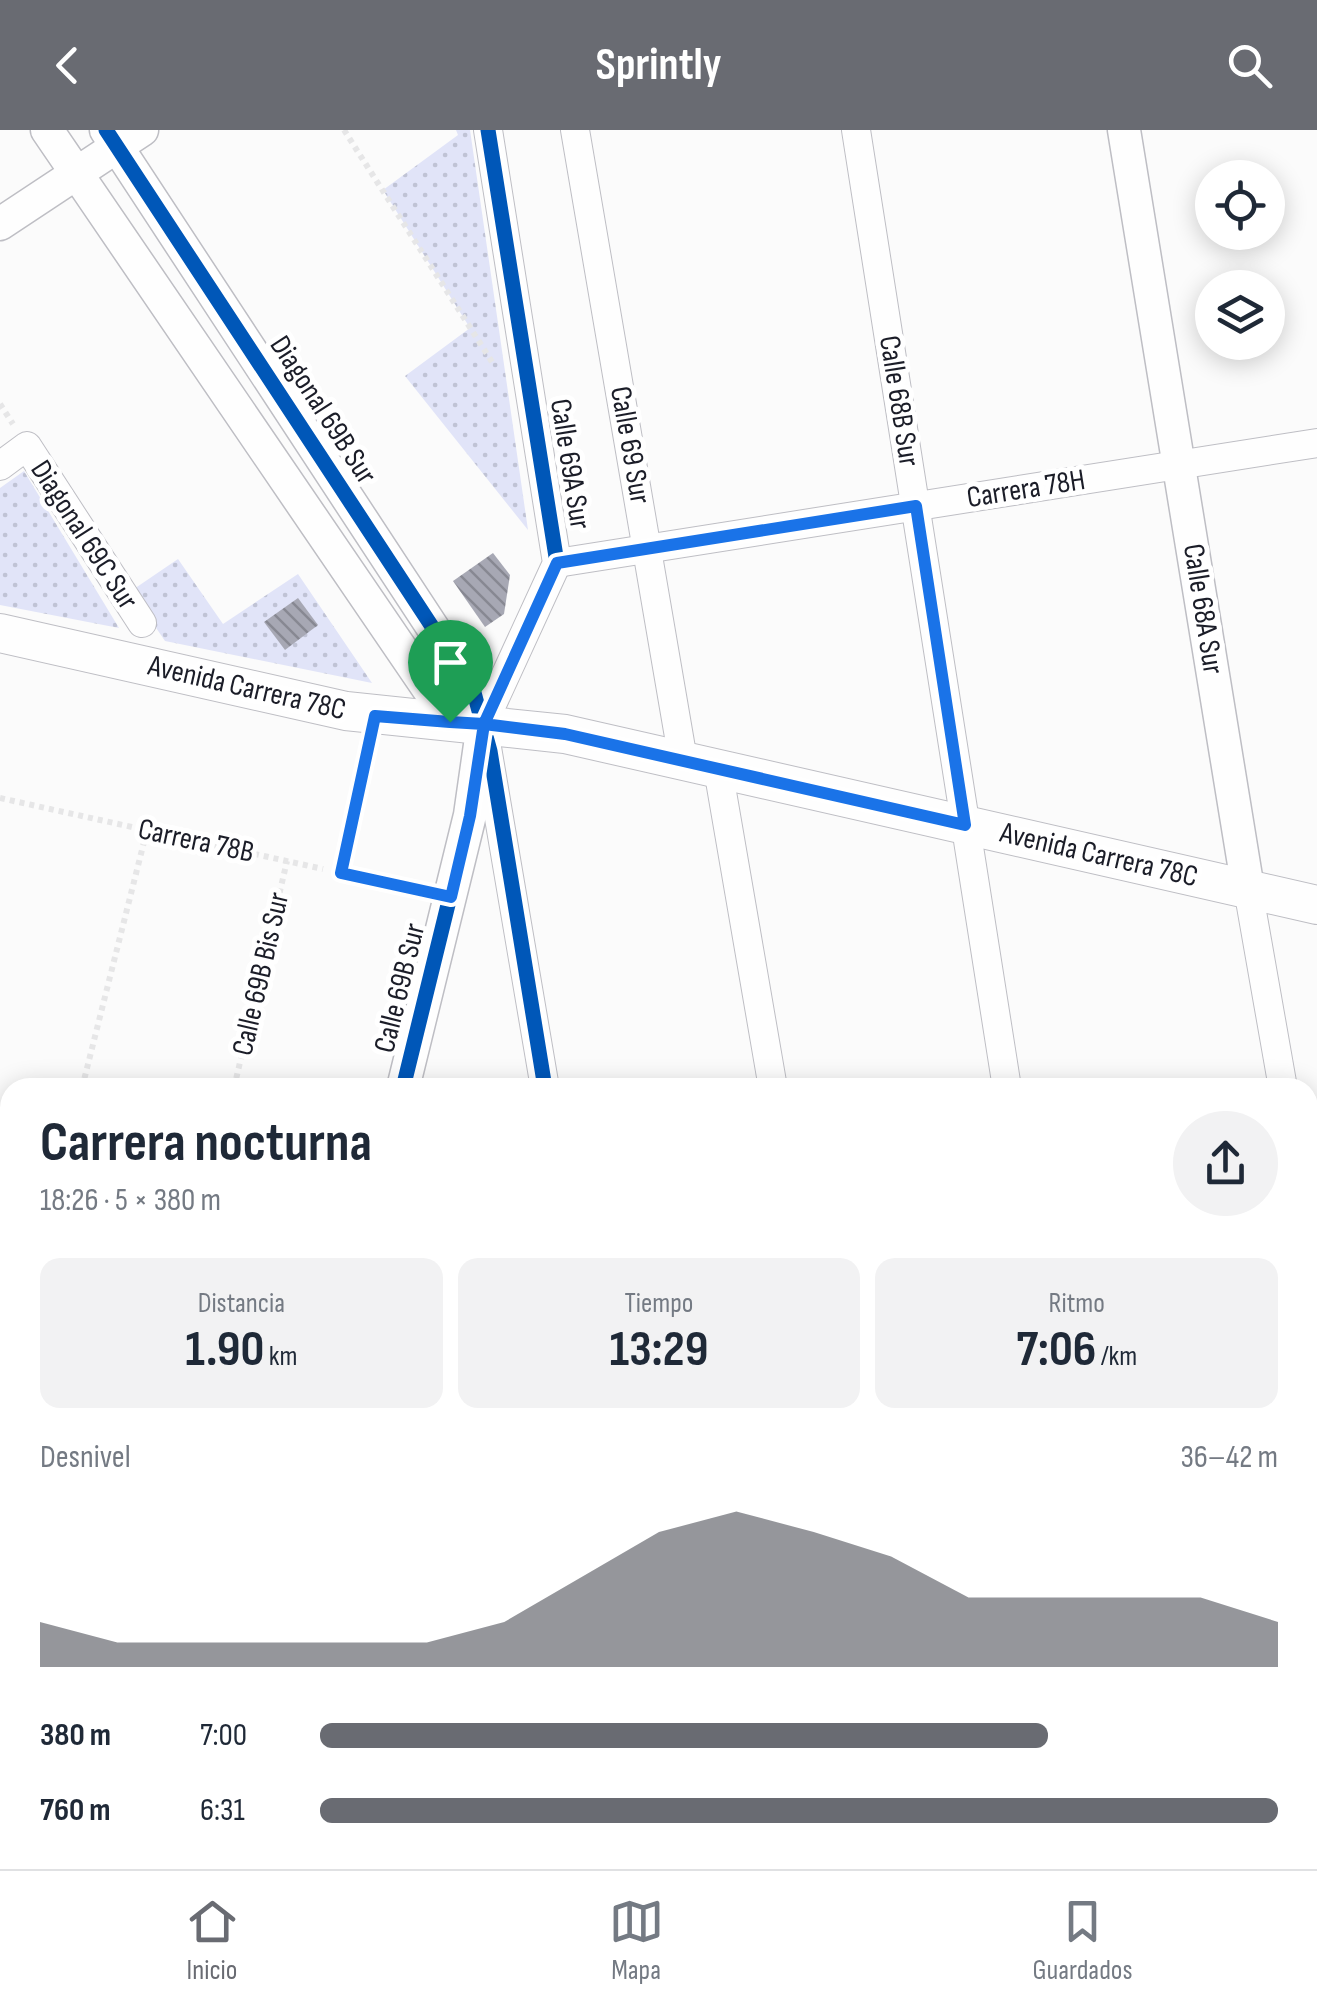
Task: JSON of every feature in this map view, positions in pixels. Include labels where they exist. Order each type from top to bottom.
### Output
[{"type":"main road","name":"Avenida Carrera 78C","points":[[0,633],[375,716],[542,729],[1317,904]]},
{"type":"street","points":[[47,130],[74,175],[467,723],[543,1078]]},
{"type":"street","name":"Calle 69A Sur","points":[[467,723],[557,563],[488,130]]},
{"type":"street","name":"Calle 69 Sur","points":[[575,130],[648,549],[770,1078]]},
{"type":"street","name":"Calle 68B Sur","points":[[856,130],[1005,1078]]},
{"type":"street","name":"Calle 68A Sur","points":[[1124,130],[1281,1078]]},
{"type":"street","points":[[0,224],[74,175],[121,136]]},
{"type":"street","name":"Diagonal 69B Sur","points":[[121,136],[474,689],[467,723]]},
{"type":"street","name":"Carrera 78H","points":[[557,563],[1317,443]]},
{"type":"street","name":"Diagonal 69C Sur","points":[[0,466],[27,446],[142,623]]},
{"type":"street","name":"Calle 69B Sur","points":[[406,1078],[470,816],[467,723]]},
{"type":"lane","points":[[341,873],[375,716]]},
{"type":"path","points":[[344,130],[496,369]]},
{"type":"path","points":[[85,1078],[147,830]]},
{"type":"shaded area","points":[[456,130],[470,130],[528,530],[405,376],[470,328],[383,190],[458,135]]},
{"type":"shaded area","points":[[24,471],[119,628],[0,605],[0,488]]},
{"type":"shaded area","points":[[178,559],[223,624],[298,574],[372,683],[165,641],[131,591]]},
{"type":"building","points":[[493,553],[510,575],[504,614],[485,627],[453,581]]},
{"type":"building","points":[[298,598],[318,625],[285,650],[264,622]]},
{"type":"cycle path","points":[[106,130],[473,689],[490,751],[543,1078]]},
{"type":"cycle path","points":[[405,1078],[470,815],[483,724],[557,563],[488,130]]},
{"type":"route","points":[[450,722],[375,716],[341,873],[451,897],[470,816],[484,724],[542,729],[965,825],[916,506],[557,563],[484,724],[450,722]]}]
